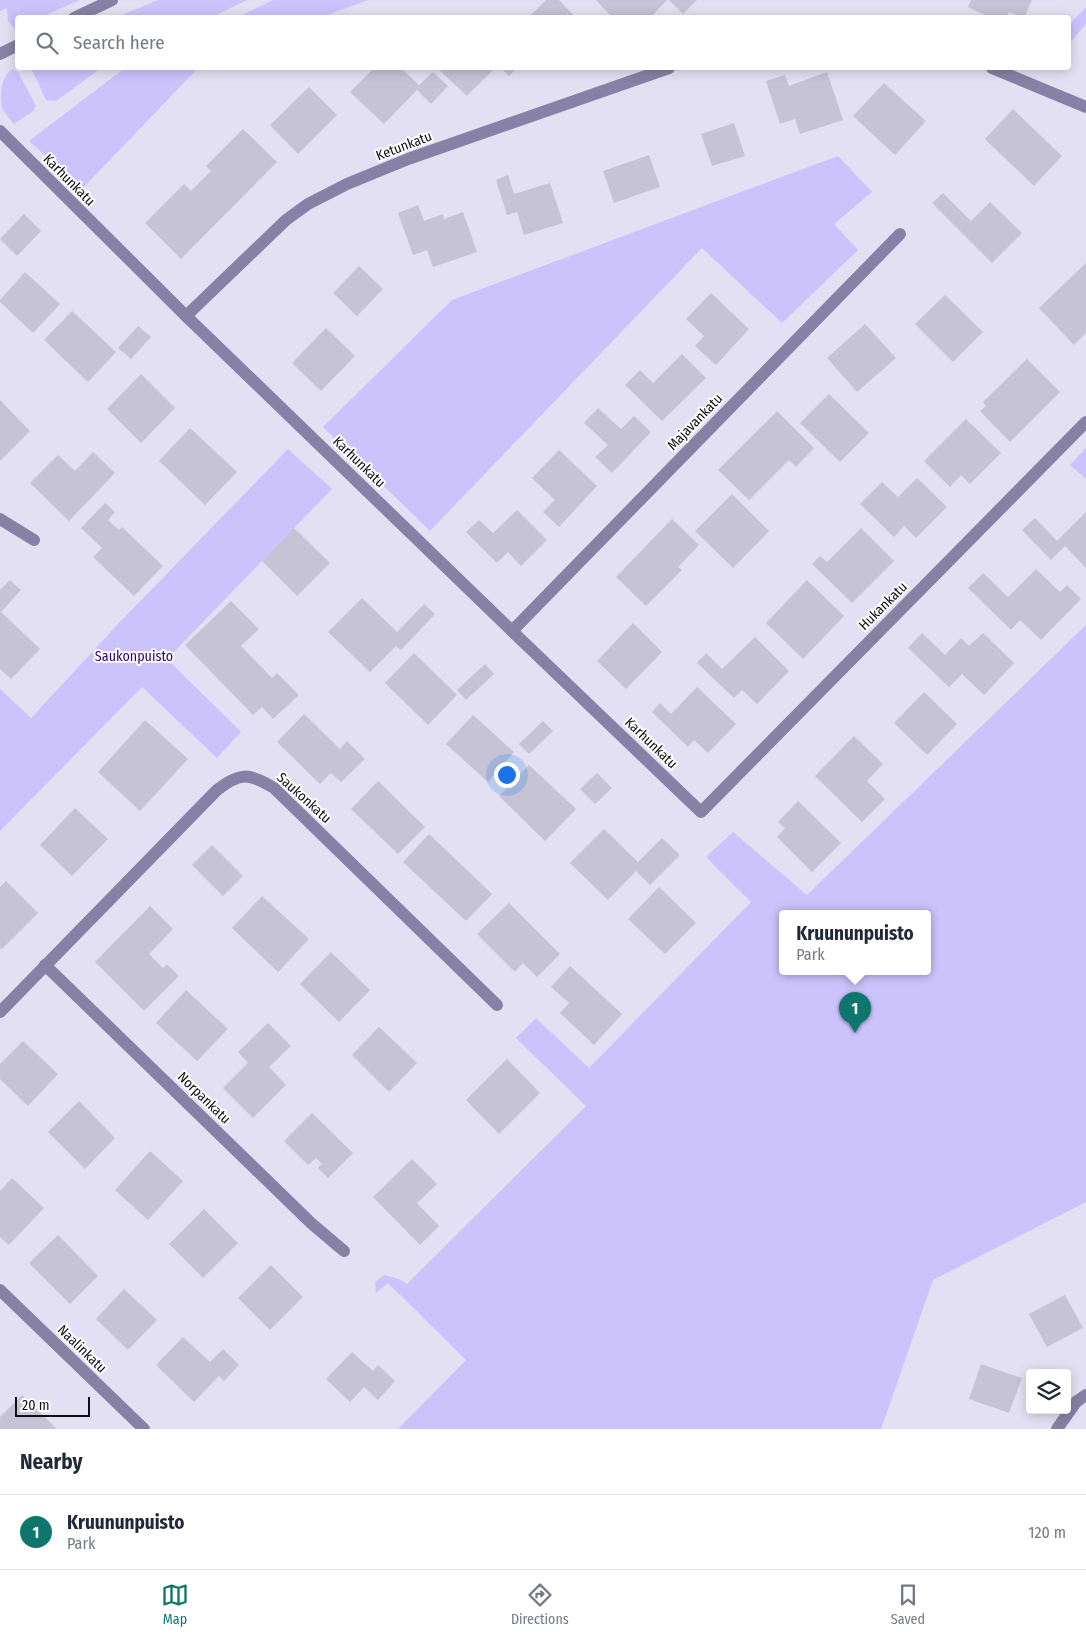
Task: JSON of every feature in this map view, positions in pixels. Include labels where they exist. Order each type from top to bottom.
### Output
[{"type":"street","points":[[80,15],[112,0]]},
{"type":"street","points":[[0,54],[15,46]]},
{"type":"street","name":"Ketunkatu","points":[[186,316],[286,220],[308,204],[347,184],[408,159],[663,70]]},
{"type":"street","points":[[997,70],[1086,107]]},
{"type":"street","name":"Karhunkatu","points":[[0,131],[186,316],[701,812]]},
{"type":"street","name":"Majavankatu","points":[[512,631],[900,234]]},
{"type":"street","name":"Hukankatu","points":[[701,812],[1086,422]]},
{"type":"street","points":[[0,519],[34,540]]},
{"type":"street","name":"Saukonkatu","points":[[0,1012],[217,790],[230,780],[240,777],[251,777],[263,781],[274,788],[497,1005]]},
{"type":"street","name":"Norpankatu","points":[[45,965],[311,1223],[344,1250]]},
{"type":"street","name":"Naalinkatu","points":[[0,1290],[144,1429]]},
{"type":"street","points":[[1056,1429],[1076,1402],[1086,1395]]},
{"type":"green space","points":[[0,0],[80,0],[46,15],[15,15],[15,29],[8,21],[7,8],[0,11]]},
{"type":"green space","points":[[158,0],[247,0],[216,15],[122,15]]},
{"type":"green space","points":[[273,0],[368,0],[327,15],[242,15]]},
{"type":"green space","points":[[1086,7],[1086,24],[1071,42],[1071,23]]},
{"type":"green space","points":[[12,69],[18,72],[36,106],[33,111],[14,124],[2,107],[1,97],[3,81]]},
{"type":"green space","points":[[32,70],[98,70],[56,101],[46,100]]},
{"type":"green space","points":[[122,70],[196,70],[82,189],[29,141]]},
{"type":"green space","points":[[838,156],[872,192],[834,224],[858,250],[782,323],[702,248],[430,531],[323,427],[452,300]]},
{"type":"green space","points":[[1086,448],[1086,479],[1070,465]]},
{"type":"green space","name":"Saukonpuisto","points":[[288,449],[332,489],[167,659],[241,732],[217,758],[142,687],[0,831],[0,689],[31,718],[119,623]]},
{"type":"green space","points":[[1086,625],[1086,1202],[933,1280],[881,1429],[398,1429],[466,1360],[388,1283],[376,1293],[375,1282],[384,1275],[399,1279],[407,1284],[586,1106],[516,1038],[536,1018],[589,1068],[751,902],[706,857],[733,832],[807,895]]},
{"type":"building","points":[[546,0],[559,0],[573,15],[531,15]]},
{"type":"building","points":[[596,0],[667,0],[653,15],[610,15]]},
{"type":"building","points":[[669,0],[697,0],[683,14]]},
{"type":"building","points":[[971,0],[1032,0],[1025,15],[1016,15],[1009,12],[1008,15],[985,15],[968,7]]},
{"type":"building","points":[[372,70],[403,70],[419,85],[433,72],[448,86],[431,104],[417,90],[384,124],[350,92]]},
{"type":"building","points":[[439,70],[493,70],[467,96]]},
{"type":"building","points":[[503,70],[515,70],[509,76]]},
{"type":"building","points":[[827,72],[843,120],[800,134],[795,119],[780,124],[766,81],[785,75],[789,86]]},
{"type":"building","points":[[884,83],[926,121],[895,155],[853,116]]},
{"type":"building","points":[[309,87],[337,115],[298,154],[270,125]]},
{"type":"building","points":[[1013,109],[1062,156],[1034,186],[985,139]]},
{"type":"building","points":[[734,123],[745,156],[712,166],[701,134]]},
{"type":"building","points":[[243,129],[277,162],[181,259],[145,223],[184,184],[191,191],[211,171],[206,166]]},
{"type":"building","points":[[649,155],[660,187],[614,203],[603,171]]},
{"type":"building","points":[[508,175],[514,194],[550,183],[563,223],[524,235],[517,212],[507,215],[496,180]]},
{"type":"building","points":[[943,193],[971,221],[990,202],[1022,233],[992,263],[932,203]]},
{"type":"building","points":[[418,205],[424,221],[443,214],[444,219],[463,212],[477,252],[433,267],[427,250],[413,255],[398,213]]},
{"type":"building","points":[[24,214],[41,231],[17,256],[0,239]]},
{"type":"building","points":[[1086,263],[1086,333],[1074,345],[1039,308]]},
{"type":"building","points":[[359,266],[383,289],[357,316],[333,293]]},
{"type":"building","points":[[25,272],[60,304],[33,333],[0,302]]},
{"type":"building","points":[[711,293],[749,329],[716,365],[695,346],[704,336],[686,319]]},
{"type":"building","points":[[945,295],[983,332],[953,362],[915,324]]},
{"type":"building","points":[[72,311],[116,352],[88,382],[44,340]]},
{"type":"building","points":[[865,324],[896,358],[857,392],[827,358]]},
{"type":"building","points":[[138,326],[151,337],[131,359],[118,348]]},
{"type":"building","points":[[326,328],[355,356],[321,391],[292,363]]},
{"type":"building","points":[[682,354],[706,378],[662,421],[625,385],[640,370],[653,383]]},
{"type":"building","points":[[1027,359],[1060,392],[1010,442],[980,411],[986,406],[983,402]]},
{"type":"building","points":[[141,374],[175,408],[141,443],[107,409]]},
{"type":"building","points":[[829,394],[869,433],[840,462],[800,423]]},
{"type":"building","points":[[0,400],[30,431],[0,461]]},
{"type":"building","points":[[598,408],[621,429],[634,416],[651,432],[612,473],[595,457],[608,445],[584,423]]},
{"type":"building","points":[[777,411],[814,448],[796,467],[789,460],[749,500],[718,470]]},
{"type":"building","points":[[966,419],[1001,453],[970,484],[961,475],[950,487],[924,461]]},
{"type":"building","points":[[190,428],[237,472],[205,505],[159,461]]},
{"type":"building","points":[[559,450],[597,486],[559,527],[543,512],[555,500],[532,478]]},
{"type":"building","points":[[93,452],[115,473],[69,521],[30,483],[58,455],[75,471]]},
{"type":"building","points":[[917,478],[947,507],[916,538],[904,526],[894,537],[860,504],[882,482],[898,497]]},
{"type":"building","points":[[732,494],[769,531],[733,568],[695,531]]},
{"type":"building","points":[[105,503],[115,512],[108,520],[119,530],[122,527],[163,566],[134,596],[93,557],[102,548],[81,528]]},
{"type":"building","points":[[517,510],[547,540],[521,566],[508,552],[497,563],[466,532],[479,520],[493,533]]},
{"type":"building","points":[[1086,512],[1086,568],[1065,546],[1051,560],[1022,530],[1035,518],[1057,541]]},
{"type":"building","points":[[672,519],[699,545],[678,567],[682,570],[646,606],[616,577]]},
{"type":"building","points":[[294,528],[330,563],[297,596],[262,561]]},
{"type":"building","points":[[861,528],[894,561],[852,603],[812,564],[820,556],[827,562]]},
{"type":"building","points":[[1036,569],[1060,592],[1067,585],[1081,599],[1041,640],[1020,620],[1011,630],[968,588],[983,573],[1008,597]]},
{"type":"building","points":[[10,580],[21,590],[1,612],[40,649],[11,679],[0,669],[0,590]]},
{"type":"building","points":[[807,580],[844,616],[803,659],[766,623]]},
{"type":"building","points":[[362,598],[397,632],[424,604],[435,614],[401,650],[396,646],[370,672],[328,632]]},
{"type":"building","points":[[231,601],[259,629],[241,646],[272,678],[277,673],[299,695],[273,719],[262,707],[253,715],[185,645]]},
{"type":"building","points":[[633,623],[662,652],[626,689],[597,661]]},
{"type":"building","points":[[922,633],[945,655],[961,638],[969,646],[983,633],[1014,663],[984,695],[962,674],[949,687],[908,648]]},
{"type":"building","points":[[755,637],[789,671],[757,704],[742,690],[734,698],[697,663],[706,653],[722,669]]},
{"type":"building","points":[[414,653],[457,695],[428,725],[385,683]]},
{"type":"building","points":[[485,664],[494,674],[466,700],[457,690]]},
{"type":"building","points":[[697,687],[736,724],[708,753],[694,740],[688,747],[652,712],[660,703],[671,714]]},
{"type":"building","points":[[924,692],[957,724],[927,755],[894,723]]},
{"type":"building","points":[[304,714],[340,749],[347,741],[365,759],[341,782],[331,773],[320,784],[277,742]]},
{"type":"building","points":[[473,715],[514,752],[488,782],[446,744]]},
{"type":"building","points":[[145,720],[188,759],[140,811],[98,772]]},
{"type":"building","points":[[543,721],[553,731],[529,754],[519,744]]},
{"type":"building","points":[[854,736],[883,764],[867,781],[885,799],[862,822],[815,776]]},
{"type":"building","points":[[529,765],[576,809],[545,841],[499,796]]},
{"type":"building","points":[[597,773],[612,788],[595,804],[580,789]]},
{"type":"building","points":[[378,781],[425,827],[398,854],[351,809]]},
{"type":"building","points":[[798,801],[841,843],[812,872],[777,837],[785,828],[778,822]]},
{"type":"building","points":[[75,808],[108,839],[72,876],[40,845]]},
{"type":"building","points":[[604,829],[638,862],[662,838],[680,855],[650,885],[636,871],[608,900],[570,863]]},
{"type":"building","points":[[429,834],[492,894],[466,921],[403,862]]},
{"type":"building","points":[[212,845],[243,876],[223,896],[192,865]]},
{"type":"building","points":[[6,881],[38,913],[2,949],[0,948],[0,887]]},
{"type":"building","points":[[659,887],[696,923],[665,954],[628,919]]},
{"type":"building","points":[[262,896],[309,939],[278,972],[232,928]]},
{"type":"building","points":[[509,903],[560,954],[537,977],[523,963],[515,972],[477,934]]},
{"type":"building","points":[[150,906],[173,929],[149,954],[163,968],[167,964],[179,976],[144,1011],[95,962]]},
{"type":"building","points":[[331,952],[370,990],[339,1022],[300,984]]},
{"type":"building","points":[[570,966],[622,1014],[594,1045],[560,1013],[569,1003],[551,987]]},
{"type":"building","points":[[186,990],[228,1029],[197,1061],[156,1023]]},
{"type":"building","points":[[268,1023],[291,1046],[269,1067],[286,1085],[253,1118],[223,1088],[248,1063],[238,1052]]},
{"type":"building","points":[[379,1027],[417,1063],[389,1092],[352,1055]]},
{"type":"building","points":[[23,1041],[58,1074],[28,1106],[0,1079],[0,1064]]},
{"type":"building","points":[[507,1059],[540,1093],[499,1134],[466,1100]]},
{"type":"building","points":[[79,1101],[115,1138],[85,1169],[48,1132]]},
{"type":"building","points":[[312,1113],[353,1153],[328,1178],[318,1168],[322,1164],[316,1158],[308,1165],[284,1141]]},
{"type":"building","points":[[150,1151],[183,1181],[148,1220],[115,1190]]},
{"type":"building","points":[[412,1159],[437,1184],[417,1203],[439,1226],[420,1245],[373,1197]]},
{"type":"building","points":[[12,1178],[44,1208],[9,1245],[0,1237],[0,1191]]},
{"type":"building","points":[[204,1209],[238,1243],[203,1278],[169,1244]]},
{"type":"building","points":[[58,1235],[98,1276],[70,1304],[29,1263]]},
{"type":"building","points":[[271,1265],[303,1297],[270,1330],[238,1298]]},
{"type":"building","points":[[124,1289],[157,1320],[128,1350],[96,1319]]},
{"type":"building","points":[[1065,1295],[1083,1328],[1047,1347],[1029,1314]]},
{"type":"building","points":[[183,1337],[210,1362],[223,1349],[239,1365],[224,1381],[219,1376],[194,1402],[156,1365]]},
{"type":"building","points":[[352,1352],[373,1371],[378,1365],[395,1381],[378,1400],[364,1387],[350,1402],[326,1379]]},
{"type":"building","points":[[981,1364],[1022,1378],[1009,1413],[969,1399]]},
{"type":"building","points":[[22,1395],[57,1429],[0,1429],[0,1417]]},
{"type":"place","name":"Kruununpuisto","points":[[855,1033]]}]
